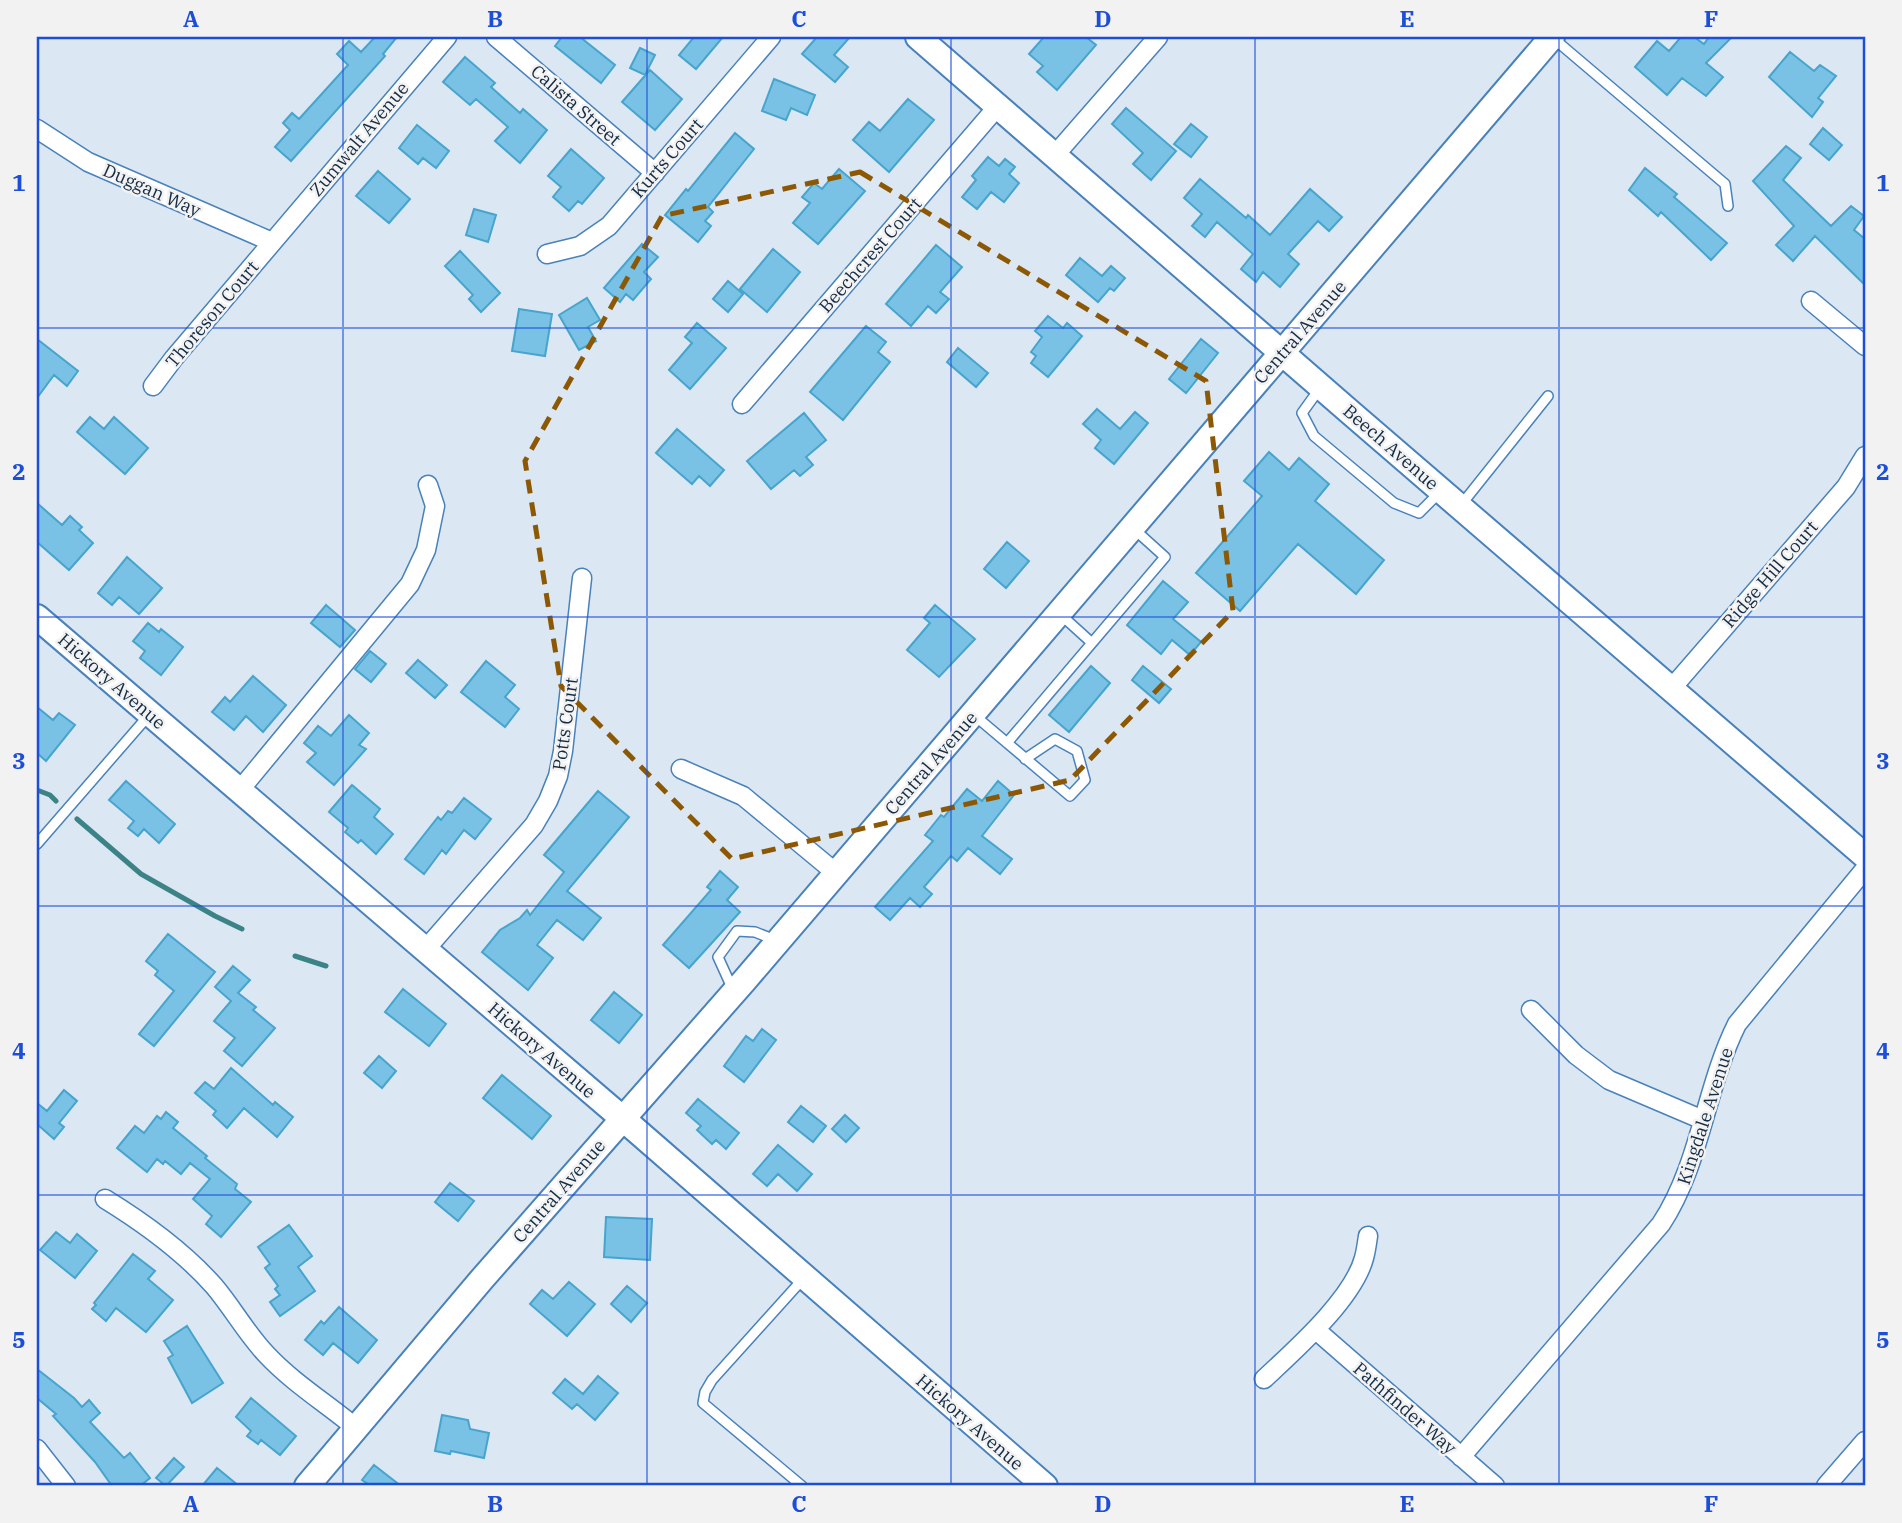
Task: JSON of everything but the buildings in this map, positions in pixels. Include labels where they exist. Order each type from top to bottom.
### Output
[{"type":"street","name":"Zumwalt Avenue","points":[[272,242],[447,37]]},
{"type":"street","name":"Calista Street","points":[[496,37],[655,173]]},
{"type":"street","name":"Kurts Court","points":[[547,254],[570,250],[600,234],[771,37]]},
{"type":"street","name":"Beech Avenue","points":[[918,37],[1865,856]]},
{"type":"street","points":[[1055,155],[1158,37]]},
{"type":"street","name":"Central Avenue","points":[[307,1486],[482,1279],[778,941],[1552,37]]},
{"type":"street","name":"Beechcrest Court","points":[[742,404],[998,106]]},
{"type":"street","name":"Duggan Way","points":[[37,129],[88,162],[272,242]]},
{"type":"street","name":"Thoreson Court","points":[[153,386],[272,242]]},
{"type":"street","points":[[1811,300],[1865,346]]},
{"type":"street","name":"Ridge Hill Court","points":[[1671,689],[1846,486],[1865,456]]},
{"type":"street","points":[[239,791],[410,584],[426,550],[435,506],[428,485]]},
{"type":"street","name":"Potts Court","points":[[425,950],[534,825],[548,802],[558,776],[563,751],[582,578]]},
{"type":"street","name":"Hickory Avenue","points":[[37,617],[622,1118],[1045,1486]]},
{"type":"street","points":[[681,769],[743,796],[836,873]]},
{"type":"street","name":"Kingdale Avenue","points":[[1461,1457],[1661,1224],[1685,1181],[1725,1047],[1737,1024],[1865,869]]},
{"type":"street","points":[[1531,1010],[1576,1055],[1609,1080],[1703,1121]]},
{"type":"street","points":[[105,1199],[195,1265],[216,1287],[264,1352],[356,1429]]},
{"type":"street","points":[[1264,1379],[1316,1330],[1354,1281],[1364,1258],[1368,1236]]},
{"type":"street","name":"Pathfinder Way","points":[[1316,1330],[1495,1486]]},
{"type":"street","points":[[1826,1486],[1865,1441]]},
{"type":"street","points":[[37,1449],[66,1486]]},
{"type":"lane","points":[[1552,37],[1725,184],[1728,206]]},
{"type":"lane","points":[[1321,386],[1302,413],[1314,436],[1394,503],[1419,513],[1450,499],[1548,396]]},
{"type":"lane","points":[[1007,743],[1165,557],[1132,527]]},
{"type":"lane","points":[[1058,613],[1092,643]]},
{"type":"lane","points":[[37,845],[150,714]]},
{"type":"lane","points":[[972,714],[1070,796],[1085,780],[1077,751],[1055,739],[1026,759]]},
{"type":"lane","points":[[734,992],[718,957],[737,931],[755,932],[778,941]]},
{"type":"lane","points":[[802,1486],[703,1403],[705,1392],[712,1380],[804,1278]]},
{"type":"highlighted area","points":[[860,172],[1206,381],[1233,611],[1070,780],[732,859],[561,686],[525,461],[662,216]]},
{"type":"waterway","points":[[37,790],[50,795],[56,801]]},
{"type":"waterway","points":[[77,819],[141,874],[242,929]]},
{"type":"waterway","points":[[295,956],[326,966]]}]
